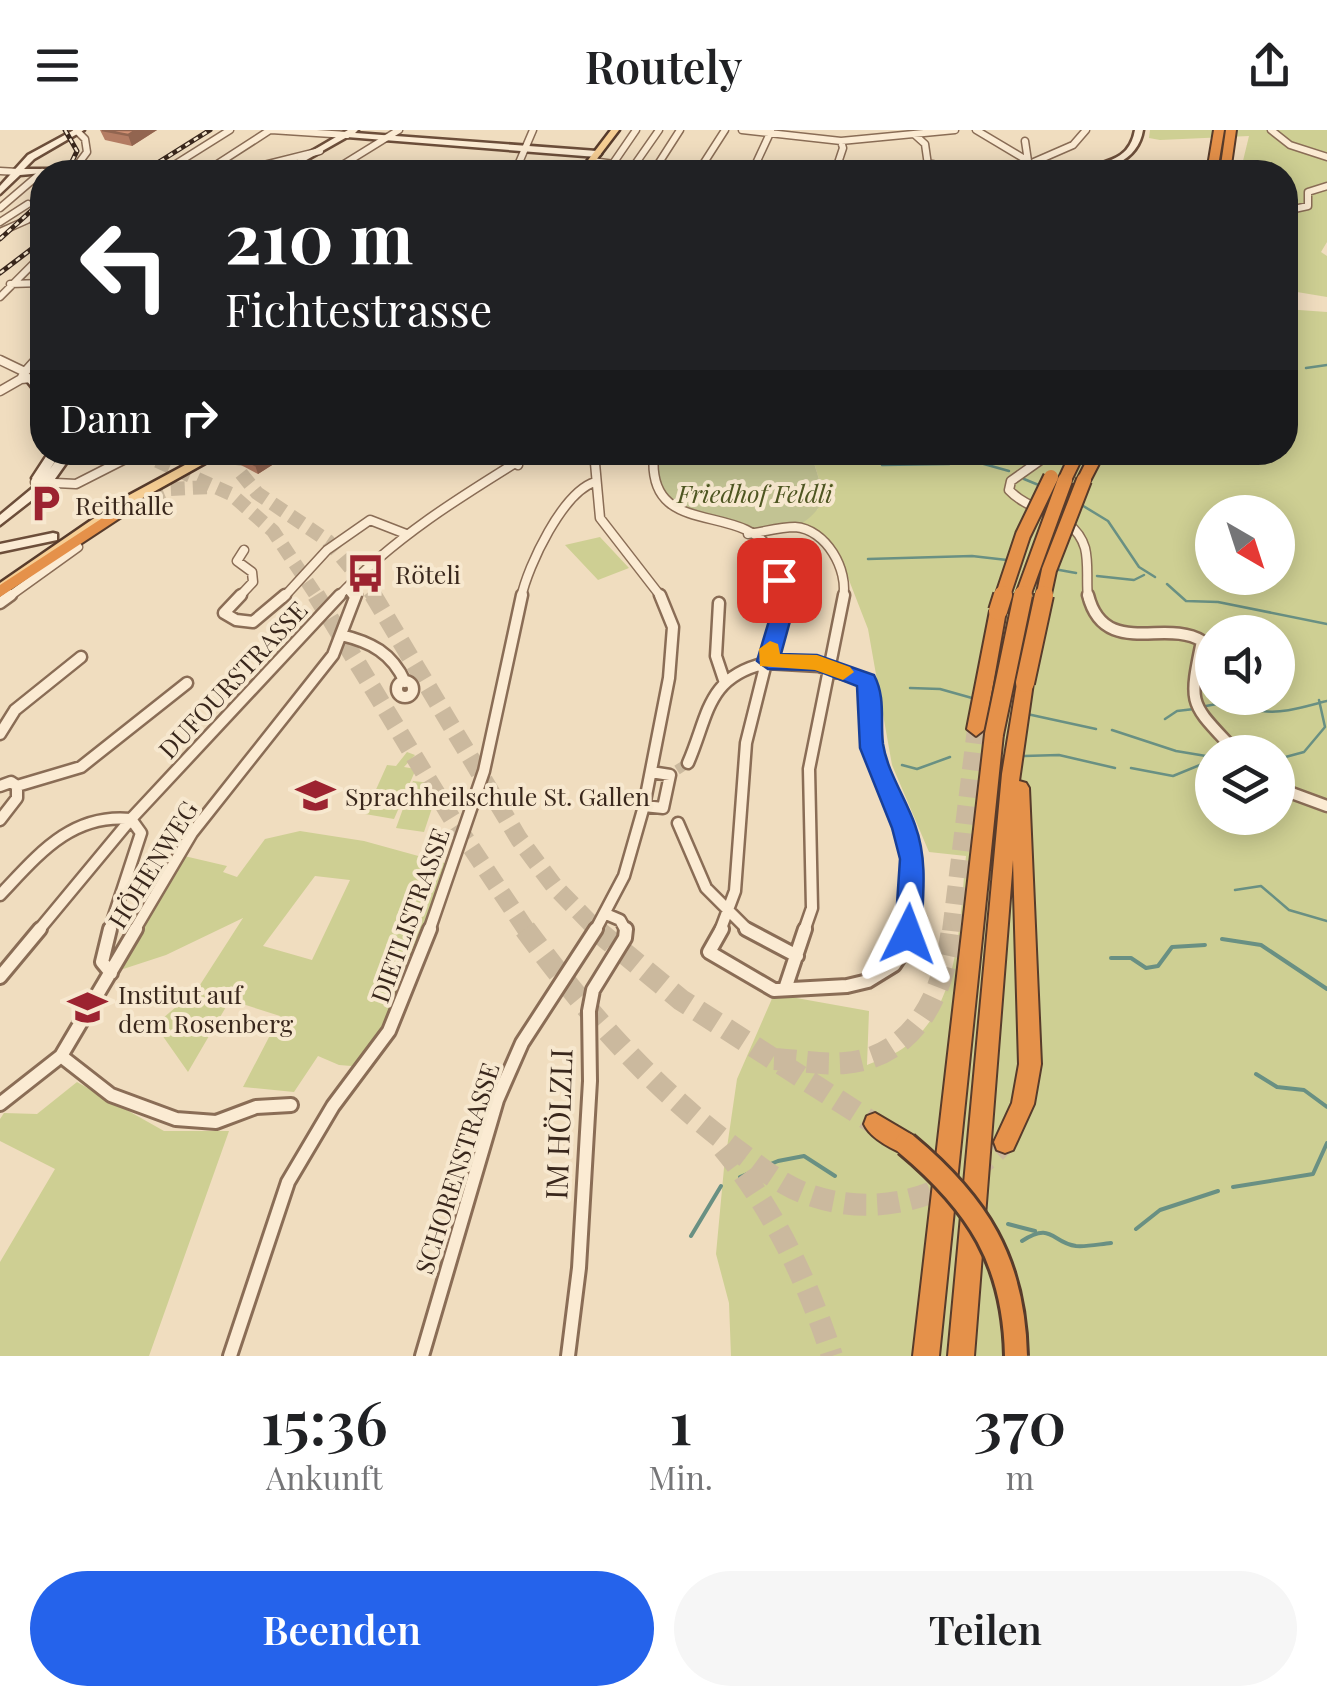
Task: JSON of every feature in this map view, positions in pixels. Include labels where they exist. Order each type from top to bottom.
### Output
[{"type":"highway","points":[[1214,160],[1218,130]]},
{"type":"highway","points":[[1227,160],[1231,130]]},
{"type":"highway","points":[[926,1356],[985,731],[1022,594],[1063,465]]},
{"type":"highway","points":[[1058,478],[1068,465]]},
{"type":"highway","points":[[961,1356],[1024,683],[1049,570],[1092,465]]},
{"type":"highway","points":[[0,591],[130,505]]},
{"type":"highway","points":[[1005,1142],[1023,1104],[1030,1064],[1016,775]]},
{"type":"highway","points":[[875,1124],[906,1144],[958,1190],[994,1245],[1012,1296],[1016,1356]]},
{"type":"main road","points":[[594,158],[615,130]]},
{"type":"main road","points":[[0,580],[43,546],[183,465]]},
{"type":"main road","points":[[0,591],[43,546],[195,465]]},
{"type":"street","points":[[0,222],[28,204],[0,195],[17,168],[31,157],[78,130],[87,152],[81,160]]},
{"type":"street","points":[[182,160],[230,130]]},
{"type":"street","points":[[223,160],[271,130],[525,148],[599,160]]},
{"type":"street","points":[[351,160],[399,130]]},
{"type":"street","points":[[520,160],[533,130]]},
{"type":"street","points":[[615,160],[636,130]]},
{"type":"street","points":[[638,160],[659,130]]},
{"type":"street","points":[[660,160],[680,130]]},
{"type":"street","points":[[706,160],[725,130]]},
{"type":"street","points":[[742,130],[840,141],[955,130]]},
{"type":"street","points":[[976,130],[1029,160]]},
{"type":"street","points":[[1034,160],[1073,145],[1086,130]]},
{"type":"street","points":[[1114,160],[1137,145],[1139,130]]},
{"type":"street","points":[[1271,130],[1290,145],[1327,157]]},
{"type":"street","points":[[758,160],[771,132]]},
{"type":"street","points":[[302,160],[351,133]]},
{"type":"street","points":[[915,135],[926,144],[929,160]]},
{"type":"street","points":[[1025,140],[1031,160]]},
{"type":"street","points":[[840,141],[840,160]]},
{"type":"street","points":[[282,160],[320,150]]},
{"type":"street","points":[[0,171],[30,172]]},
{"type":"street","points":[[0,208],[30,185]]},
{"type":"street","points":[[1298,208],[1308,206],[1308,192],[1327,186]]},
{"type":"street","points":[[0,232],[30,218]]},
{"type":"street","points":[[0,297],[30,265]]},
{"type":"street","points":[[10,284],[30,283]]},
{"type":"street","points":[[0,360],[30,373]]},
{"type":"street","points":[[0,391],[30,378]]},
{"type":"street","points":[[0,513],[40,483],[49,465]]},
{"type":"street","points":[[0,521],[56,465]]},
{"type":"street","points":[[40,483],[76,484],[113,465]]},
{"type":"street","name":"DUFOURSTRASSE","points":[[0,976],[131,820],[347,588],[406,534],[516,465]]},
{"type":"street","name":"SCHORENSTRASSE","points":[[422,1356],[497,1100],[522,1043],[606,914],[624,876],[644,806],[669,678],[672,627],[658,589],[600,518],[594,465]]},
{"type":"street","points":[[654,465],[653,479],[666,500],[764,542],[773,554],[782,596],[780,621],[768,661],[746,746],[741,836],[729,914],[709,952],[774,990],[847,986],[868,981],[894,965],[908,934],[912,859],[872,748],[871,695],[866,681],[790,660],[768,661],[748,667],[725,682],[706,708],[688,763]]},
{"type":"street","points":[[1034,465],[1011,481],[1009,490],[1016,500],[1036,512],[1076,528],[1082,541],[1088,608],[1096,618],[1139,638],[1184,630],[1202,640],[1191,694],[1202,715],[1220,735]]},
{"type":"street","name":"DIETLISTRASSE","points":[[230,1356],[288,1182],[333,1106],[389,1031],[414,975],[488,759],[516,608],[531,566],[575,494],[582,486],[595,482]]},
{"type":"street","points":[[244,550],[237,561],[252,572],[253,582],[224,613],[236,620],[253,622],[278,602],[327,550],[370,520],[406,534]]},
{"type":"street","points":[[747,534],[801,526],[813,530],[842,568],[844,602],[809,768],[812,908],[785,989]]},
{"type":"street","points":[[0,548],[43,546]]},
{"type":"street","points":[[0,603],[78,547]]},
{"type":"street","name":"HÖHENWEG","points":[[0,1104],[62,1056],[192,834],[322,670],[356,596],[347,588]]},
{"type":"street","points":[[719,603],[716,661],[718,675],[725,682]]},
{"type":"street","points":[[341,635],[382,649],[400,668],[405,682]]},
{"type":"street","points":[[0,734],[14,710],[81,657]]},
{"type":"street","points":[[17,786],[81,767],[187,683]]},
{"type":"street","points":[[650,772],[673,773],[671,815],[699,882],[710,898],[762,941],[798,956]]},
{"type":"street","points":[[0,786],[11,782],[17,786]]},
{"type":"street","points":[[0,820],[18,798],[17,786]]},
{"type":"street","points":[[1295,794],[1327,806]]},
{"type":"street","points":[[644,806],[671,815]]},
{"type":"street","points":[[0,895],[72,826],[98,817],[131,820],[141,833],[102,952],[102,962],[111,972]]},
{"type":"street","name":"IM HÖLZLI","points":[[568,1356],[580,1256],[590,1081],[589,1012],[592,990],[625,938],[626,929],[620,920],[606,914]]},
{"type":"street","points":[[62,1056],[76,1072],[129,1104],[170,1118],[216,1122],[255,1107],[291,1105]]},
{"type":"green space","points":[[1150,130],[1327,130],[1327,242],[1321,252],[1327,256],[1327,297],[1298,292],[1298,160],[1243,160],[1249,136],[1149,138]]},
{"type":"green space","points":[[1298,310],[1327,312],[1327,1356],[731,1356],[729,1303],[716,1254],[724,1168],[737,1079],[774,994],[869,1011],[867,1065],[889,1056],[922,1032],[936,1011],[954,961],[961,907],[966,856],[929,852],[892,765],[868,629],[847,575],[813,530],[786,529],[818,509],[822,489],[815,465],[1298,465]]},
{"type":"green space","name":"Friedhof Feldli","points":[[655,465],[815,465],[822,503],[805,521],[786,530],[764,533],[717,522],[656,489]]},
{"type":"green space","points":[[600,537],[629,568],[598,580],[565,545]]},
{"type":"green space","points":[[407,752],[415,755],[404,767],[416,769],[394,819],[365,814],[387,765],[396,766]]},
{"type":"green space","points":[[413,781],[440,784],[424,832],[396,828]]},
{"type":"green space","points":[[300,831],[364,841],[451,865],[414,975],[364,1067],[339,1065],[318,1056],[294,1092],[243,1087],[280,1016],[230,1000],[188,1072],[155,1025],[198,988],[243,918],[166,955],[111,973],[180,855],[227,866],[223,872],[237,877],[265,839]],"holes":[[[315,876],[350,880],[312,960],[263,946]]]},
{"type":"green space","points":[[77,1082],[164,1131],[229,1131],[149,1356],[0,1356],[0,1262],[55,1169],[0,1141],[0,1119],[4,1113],[37,1114]]},
{"type":"building","points":[[102,130],[137,130],[128,135]]},
{"type":"waterway","points":[[1306,368],[1327,365]]},
{"type":"waterway","points":[[988,465],[1009,471]]},
{"type":"waterway","points":[[1024,479],[1041,486]]},
{"type":"waterway","points":[[1080,504],[1108,521],[1139,567],[1155,577]]},
{"type":"waterway","points":[[868,559],[972,556],[1007,560]]},
{"type":"waterway","points":[[1054,569],[1076,573]]},
{"type":"waterway","points":[[1097,576],[1134,580],[1144,575]]},
{"type":"waterway","points":[[1167,584],[1186,601],[1218,602],[1327,624]]},
{"type":"waterway","points":[[910,688],[940,689],[972,698]]},
{"type":"waterway","points":[[1320,703],[1327,701]]},
{"type":"waterway","points":[[1295,709],[1320,703]]},
{"type":"waterway","points":[[1295,754],[1304,752],[1325,727],[1320,703]]},
{"type":"waterway","points":[[1165,719],[1177,711],[1194,709]]},
{"type":"waterway","points":[[1027,714],[1096,729]]},
{"type":"waterway","points":[[1112,730],[1195,754]]},
{"type":"waterway","points":[[1024,756],[1059,755],[1115,768]]},
{"type":"waterway","points":[[902,765],[917,769],[950,757]]},
{"type":"waterway","points":[[1131,768],[1173,776],[1195,767]]},
{"type":"waterway","points":[[1235,890],[1261,886],[1289,910],[1327,921]]},
{"type":"waterway","points":[[1222,939],[1261,945],[1327,989]]},
{"type":"waterway","points":[[1111,958],[1131,958],[1146,968],[1158,966],[1172,947],[1205,945]]},
{"type":"waterway","points":[[1256,1074],[1277,1087],[1304,1090],[1327,1107]]},
{"type":"waterway","points":[[1233,1187],[1313,1174],[1327,1143]]},
{"type":"waterway","points":[[740,1177],[778,1161],[804,1156],[835,1176]]},
{"type":"waterway","points":[[691,1236],[721,1186]]},
{"type":"waterway","points":[[1136,1229],[1160,1210],[1218,1191]]},
{"type":"waterway","points":[[1008,1224],[1035,1231]]},
{"type":"waterway","points":[[1022,1241],[1046,1233],[1076,1246],[1111,1243]]},
{"type":"tunnel","points":[[166,465],[231,494],[273,531],[316,595]]},
{"type":"tunnel","points":[[241,465],[240,472],[257,493],[328,541],[374,597]]},
{"type":"tunnel","points":[[130,505],[169,489],[210,487]]},
{"type":"tunnel","points":[[316,595],[454,822],[527,931]]},
{"type":"tunnel","points":[[374,597],[519,839],[554,886],[598,931]]},
{"type":"tunnel","points":[[951,931],[976,729]]},
{"type":"tunnel","points":[[677,770],[688,763]]},
{"type":"tunnel","points":[[525,929],[572,990],[647,1073],[704,1124],[794,1189],[859,1205],[913,1199],[962,1177],[1005,1142]]},
{"type":"tunnel","points":[[595,929],[681,1000],[875,1124]]},
{"type":"tunnel","points":[[774,1059],[845,1063],[891,1048],[908,1035],[933,998],[952,929]]},
{"type":"tunnel","points":[[723,1148],[758,1195],[787,1247],[832,1356]]},
{"type":"railway","points":[[65,130],[77,151],[73,160]]},
{"type":"railway","points":[[162,160],[210,130]]},
{"type":"railway","points":[[0,239],[30,212]]},
{"type":"railway","points":[[0,273],[30,250]]},
{"type":"slow traffic","points":[[770,649],[768,661],[817,663],[843,672]]},
{"type":"place","name":"Reithalle","points":[[45,504]]},
{"type":"place","name":"Röteli","points":[[365,573]]},
{"type":"place","name":"Sprachheilschule St. Gallen","points":[[315,795]]},
{"type":"place","name":"Institut auf dem Rosenberg","points":[[88,1007]]},
{"type":"route","points":[[779,580],[782,614],[768,661],[817,663],[866,681],[871,695],[872,748],[912,859],[908,934]]}]
